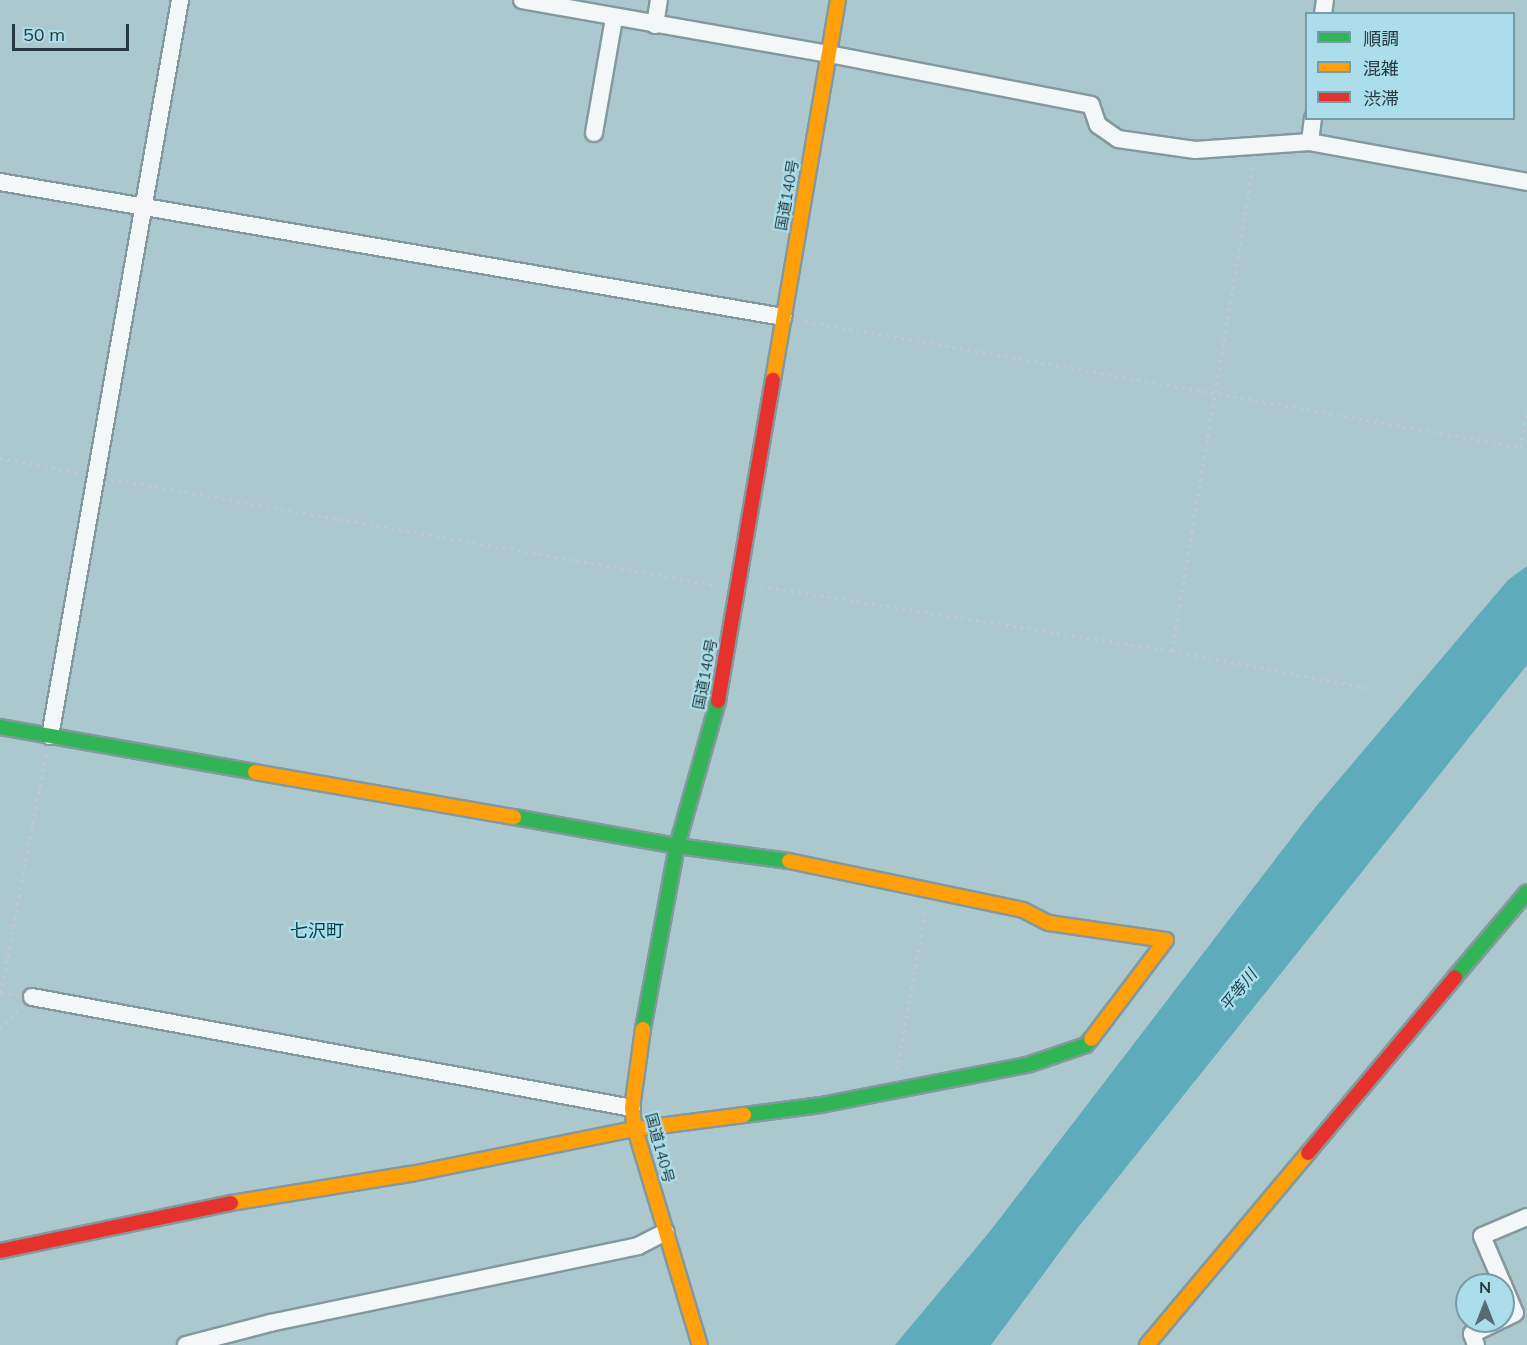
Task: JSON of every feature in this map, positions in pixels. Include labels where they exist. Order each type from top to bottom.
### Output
[{"type":"main road","name":"国道140号","points":[[700,1345],[635,1130],[632,1108],[641,1039],[677,846],[718,701],[740,583],[838,0]]},
{"type":"main road","points":[[0,727],[677,846],[782,860],[1023,910],[1048,923],[1166,940],[1086,1045],[1027,1065],[820,1105],[635,1130],[411,1174],[220,1205],[0,1251]]},
{"type":"main road","points":[[1148,1345],[1527,892]]},
{"type":"street","points":[[50,736],[180,0]]},
{"type":"street","points":[[527,0],[614,18],[829,54],[1091,105],[1098,125],[1118,139],[1195,150],[1310,142],[1527,182]]},
{"type":"street","points":[[655,25],[659,0]]},
{"type":"street","points":[[594,133],[614,18]]},
{"type":"street","points":[[1310,142],[1313,120]]},
{"type":"street","points":[[0,182],[783,317]]},
{"type":"street","points":[[32,997],[632,1108]]},
{"type":"street","points":[[1498,1273],[1482,1236],[1527,1217]]},
{"type":"street","points":[[186,1345],[270,1323],[638,1246],[666,1232]]},
{"type":"path","points":[[1172,651],[1256,147]]},
{"type":"path","points":[[783,317],[1520,447],[1527,410]]},
{"type":"path","points":[[0,458],[713,585],[740,583],[1172,651],[1368,688]]},
{"type":"path","points":[[1,993],[50,736]]},
{"type":"path","points":[[893,1090],[929,892]]},
{"type":"path","points":[[0,1029],[32,997]]},
{"type":"water","name":"平等川","points":[[1527,566],[1527,665],[1076,1230],[991,1345],[895,1345],[991,1230],[1313,810],[1508,580]]},
{"type":"traffic: fast","points":[[643,1029],[677,846],[718,701]]},
{"type":"traffic: fast","points":[[0,727],[255,772]]},
{"type":"traffic: fast","points":[[514,817],[677,846],[789,861]]},
{"type":"traffic: fast","points":[[1455,977],[1527,892]]},
{"type":"traffic: fast","points":[[744,1115],[821,1105],[1027,1065],[1086,1045],[1091,1039]]},
{"type":"traffic: slow","points":[[773,380],[838,0]]},
{"type":"traffic: slow","points":[[255,772],[514,817]]},
{"type":"traffic: slow","points":[[789,861],[1023,910],[1049,923],[1166,940],[1091,1039]]},
{"type":"traffic: slow","points":[[643,1029],[632,1108],[635,1129],[700,1345]]},
{"type":"traffic: slow","points":[[231,1203],[411,1174],[635,1129],[744,1115]]},
{"type":"traffic: slow","points":[[1147,1345],[1308,1153]]},
{"type":"traffic: jam","points":[[718,701],[773,380]]},
{"type":"traffic: jam","points":[[1308,1153],[1455,977]]},
{"type":"traffic: jam","points":[[0,1251],[231,1203]]},
{"type":"district","name":"七沢町","points":[[317,931]]}]
